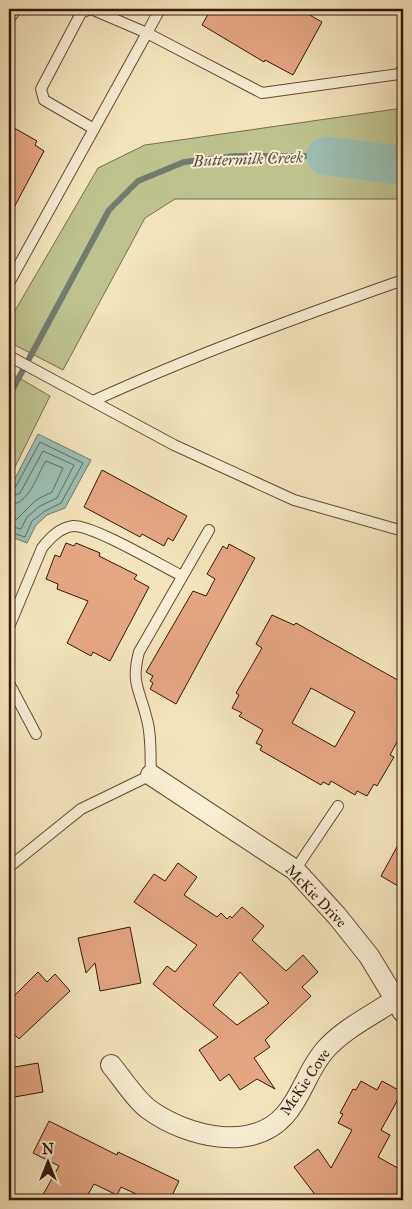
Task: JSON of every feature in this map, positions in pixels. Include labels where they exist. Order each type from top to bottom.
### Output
[{"type":"street","name":"McKie Drive","points":[[151,775],[295,870],[369,956],[400,1006]]},
{"type":"street","name":"McKie Cove","points":[[111,1065],[150,1110],[185,1128],[227,1137],[256,1134],[271,1126],[285,1115],[316,1061],[336,1039],[400,1006]]},
{"type":"lane","points":[[94,129],[44,100],[41,89],[81,13],[91,9],[147,33],[262,93],[399,74],[403,68]]},
{"type":"lane","points":[[9,283],[160,9]]},
{"type":"lane","points":[[92,401],[163,369],[216,348],[403,280]]},
{"type":"lane","points":[[9,356],[174,445],[294,500],[403,531]]},
{"type":"lane","points":[[9,627],[42,548],[61,529],[84,527],[182,576]]},
{"type":"lane","points":[[9,867],[81,809],[151,775],[150,739],[134,671],[139,652],[209,530]]},
{"type":"lane","points":[[9,683],[36,734]]},
{"type":"lane","points":[[295,870],[338,806]]},
{"type":"green space","points":[[403,108],[403,199],[175,199],[145,218],[63,370],[9,342],[9,321],[98,168],[145,145]]},
{"type":"green space","points":[[9,372],[50,396],[9,479]]},
{"type":"water","points":[[38,434],[91,460],[65,508],[47,515],[36,525],[27,543],[9,536],[9,490]]},
{"type":"building","points":[[211,9],[299,9],[322,22],[293,75],[265,60],[264,62],[202,25]]},
{"type":"building","points":[[9,125],[37,141],[35,145],[44,151],[9,217]]},
{"type":"building","points":[[102,470],[187,516],[173,541],[168,538],[164,546],[142,534],[140,537],[84,507]]},
{"type":"building","points":[[66,543],[74,546],[76,543],[100,553],[99,556],[137,575],[134,579],[149,587],[110,661],[93,652],[91,656],[67,643],[88,601],[57,589],[58,584],[46,579],[55,555],[60,557]]},
{"type":"building","points":[[229,544],[255,558],[176,704],[150,689],[153,683],[150,681],[153,676],[146,672],[193,591],[206,596],[215,579],[207,574],[223,546],[227,549]]},
{"type":"building","points":[[272,615],[294,625],[296,623],[403,683],[403,731],[390,755],[394,757],[377,786],[374,784],[367,796],[357,791],[355,795],[331,781],[329,785],[323,782],[321,785],[260,750],[262,746],[256,743],[263,730],[239,716],[242,713],[232,708],[239,695],[236,693],[262,648],[256,644]],"holes":[[[311,688],[355,712],[335,747],[292,723]]]},
{"type":"building","points":[[403,836],[403,889],[381,876]]},
{"type":"building","points":[[178,863],[197,877],[184,895],[217,917],[221,913],[227,919],[230,916],[232,918],[242,907],[264,926],[252,940],[286,971],[303,955],[318,972],[302,987],[311,996],[265,1040],[270,1047],[254,1058],[275,1089],[257,1079],[240,1090],[229,1074],[220,1081],[199,1050],[218,1037],[153,984],[167,966],[175,972],[197,945],[134,902],[154,874],[165,881]],"holes":[[[240,972],[269,1003],[237,1025],[213,1005]]]},
{"type":"building","points":[[130,927],[141,983],[100,991],[95,963],[86,973],[78,938]]},
{"type":"building","points":[[38,972],[47,982],[55,974],[70,991],[19,1039],[9,1029],[9,1001]]},
{"type":"building","points":[[38,1063],[43,1092],[9,1098],[9,1068]]},
{"type":"building","points":[[361,1081],[377,1090],[382,1081],[402,1092],[381,1130],[390,1135],[378,1157],[403,1171],[403,1200],[319,1200],[294,1167],[318,1149],[331,1168],[352,1130],[338,1123],[343,1114],[340,1113],[353,1089],[356,1090]]},
{"type":"building","points":[[49,1121],[117,1155],[118,1152],[179,1181],[170,1200],[149,1200],[121,1187],[117,1195],[94,1184],[85,1200],[40,1200],[59,1166],[33,1153]]},
{"type":"waterway","name":"Buttermilk Creek","points":[[9,396],[109,210],[138,181],[184,162],[235,156],[326,156]]},
{"type":"waterway","name":"Buttermilk Creek","points":[[326,156],[391,164],[403,163]]}]
